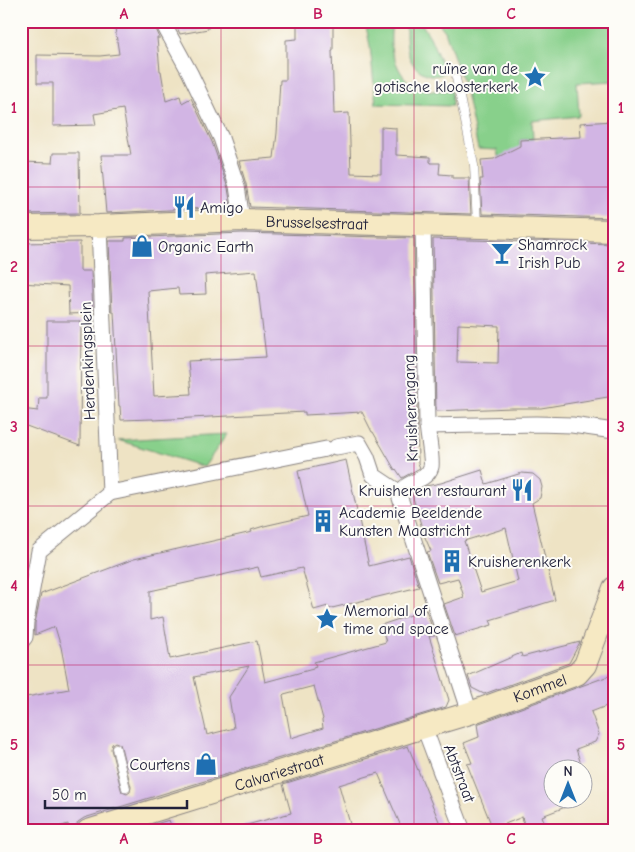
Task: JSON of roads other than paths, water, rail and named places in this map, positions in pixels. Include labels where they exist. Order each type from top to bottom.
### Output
[{"type":"street","points":[[164,21],[165,27],[190,73],[220,138],[237,186],[242,220]]},
{"type":"street","name":"Brusselsestraat","points":[[21,227],[242,220],[614,231]]},
{"type":"street","name":"Herdenkingsplein","points":[[99,226],[110,493]]},
{"type":"street","name":"Kruisherengang","points":[[400,493],[404,487],[426,475],[431,466],[427,426],[423,226]]},
{"type":"street","points":[[427,426],[536,424],[572,425],[614,431]]},
{"type":"street","points":[[21,642],[25,637],[39,550],[110,493],[359,443],[367,457],[373,475],[400,493],[400,498],[470,712]]},
{"type":"street","name":"Kommel","points":[[470,712],[577,674],[585,666],[614,588]]},
{"type":"street","name":"Calvariestraat","points":[[88,831],[132,814],[470,712]]},
{"type":"street","name":"Abtstraat","points":[[427,726],[463,831]]},
{"type":"lane","points":[[456,78],[474,165],[477,226]]},
{"type":"lane","points":[[116,748],[126,788]]},
{"type":"place","name":"ruïne van de gotische kloosterkerk","points":[[535,77]]},
{"type":"place","name":"Amigo","points":[[184,207]]},
{"type":"place","name":"Organic Earth","points":[[142,246]]},
{"type":"place","name":"Shamrock Irish Pub","points":[[502,253]]},
{"type":"place","name":"Kruisheren restaurant","points":[[522,490]]},
{"type":"place","name":"Academie Beeldende Kunsten Maastricht","points":[[323,521]]},
{"type":"place","name":"Kruisherenkerk","points":[[452,561]]},
{"type":"place","name":"Memorial of time and space","points":[[327,619]]},
{"type":"place","name":"Courtens","points":[[206,764]]}]
